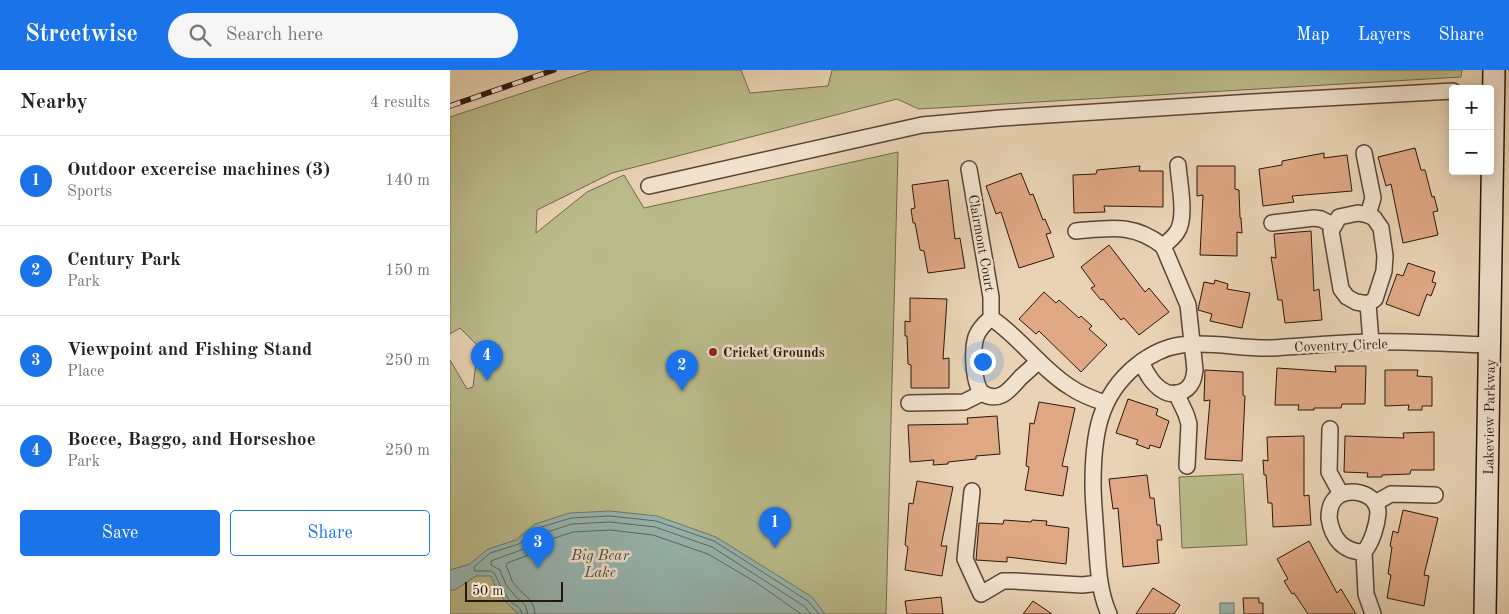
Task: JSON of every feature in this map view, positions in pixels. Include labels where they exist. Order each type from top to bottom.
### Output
[{"type":"street","name":"Lakeview Parkway","points":[[1485,614],[1493,83]]},
{"type":"street","points":[[649,186],[922,125],[1001,118],[1449,91]]},
{"type":"street","points":[[1364,153],[1373,198],[1368,214]]},
{"type":"street","points":[[1163,246],[1177,233],[1182,217],[1178,165]]},
{"type":"street","name":"Clairmont Court","points":[[969,169],[991,297],[991,318]]},
{"type":"street","points":[[1358,213],[1368,214],[1374,218],[1381,228],[1385,256],[1384,270],[1375,299],[1368,304],[1356,302],[1347,297],[1341,288],[1331,231],[1339,217],[1358,213]]},
{"type":"street","points":[[1272,223],[1314,218],[1333,225]]},
{"type":"street","points":[[1076,232],[1131,229],[1150,236],[1163,246],[1188,305],[1194,370],[1193,381],[1183,392],[1176,394],[1163,391],[1146,373],[1141,362]]},
{"type":"street","points":[[1368,304],[1371,342]]},
{"type":"street","points":[[982,393],[976,383],[974,353],[976,338],[982,326],[991,318],[1004,327],[1038,361],[1070,387],[1105,403]]},
{"type":"street","name":"Coventry Circle","points":[[1109,614],[1100,583],[1093,470],[1096,439],[1101,412],[1114,387],[1141,362],[1166,348],[1192,344],[1259,348],[1371,342],[1490,345]]},
{"type":"street","points":[[908,403],[964,402],[982,393],[996,397],[1004,394],[1038,361]]},
{"type":"street","points":[[1176,394],[1189,424],[1187,466]]},
{"type":"street","points":[[1330,430],[1329,472],[1341,494]]},
{"type":"street","points":[[972,491],[965,559],[981,594],[1003,582],[1100,583]]},
{"type":"street","points":[[1364,552],[1347,549],[1338,542],[1331,530],[1330,506],[1334,499],[1341,494],[1365,494],[1376,503],[1378,512],[1374,531],[1369,546],[1364,552],[1366,594],[1373,614]]},
{"type":"street","points":[[1376,503],[1391,494],[1435,495]]},
{"type":"green space","points":[[592,70],[741,70],[750,93],[828,86],[832,70],[1462,70],[1461,77],[919,109],[897,99],[612,173],[537,210],[536,233],[587,192],[624,175],[644,208],[898,152],[886,614],[450,614],[450,360],[467,389],[473,387],[478,346],[460,328],[450,334],[450,117]]},
{"type":"green space","points":[[1243,474],[1247,545],[1182,548],[1179,477]]},
{"type":"water","name":"Big Bear Lake","points":[[610,511],[657,516],[716,537],[812,597],[825,614],[519,614],[502,597],[491,576],[476,576],[455,590],[450,590],[450,570],[470,564],[488,549],[516,540],[535,524],[570,513]]},
{"type":"water","points":[[1220,603],[1234,603],[1234,614],[1220,614]]},
{"type":"building","points":[[1415,148],[1421,170],[1425,170],[1438,211],[1433,212],[1438,235],[1403,243],[1391,184],[1386,186],[1378,157]]},
{"type":"building","points":[[1324,153],[1324,158],[1347,155],[1352,191],[1292,196],[1294,202],[1263,206],[1259,169],[1282,165],[1282,161]]},
{"type":"building","points":[[1140,166],[1139,171],[1163,171],[1163,207],[1104,206],[1105,212],[1074,213],[1073,175],[1096,174],[1097,170]]},
{"type":"building","points":[[1197,166],[1235,166],[1235,189],[1239,190],[1242,233],[1237,232],[1237,256],[1200,255],[1203,195],[1197,196]]},
{"type":"building","points":[[1021,173],[1030,195],[1033,194],[1043,220],[1045,219],[1051,233],[1046,234],[1054,257],[1019,268],[1001,212],[996,214],[986,186]]},
{"type":"building","points":[[948,180],[955,239],[960,238],[965,268],[928,273],[924,251],[920,250],[915,223],[913,223],[911,209],[915,208],[912,185]]},
{"type":"building","points":[[1311,231],[1314,291],[1319,289],[1322,320],[1285,323],[1282,300],[1278,300],[1271,257],[1276,258],[1274,234]]},
{"type":"building","points":[[1109,245],[1145,292],[1149,288],[1169,312],[1139,335],[1124,318],[1121,320],[1103,299],[1101,300],[1091,288],[1095,286],[1081,267]]},
{"type":"building","points":[[1408,263],[1435,272],[1432,282],[1436,283],[1431,296],[1427,294],[1419,316],[1386,304],[1397,274],[1403,276]]},
{"type":"building","points":[[1215,280],[1228,284],[1227,289],[1250,293],[1242,328],[1210,321],[1212,314],[1198,310],[1204,282],[1214,284]]},
{"type":"building","points":[[1044,292],[1056,303],[1059,300],[1079,318],[1081,316],[1092,326],[1089,329],[1107,345],[1081,372],[1039,331],[1036,334],[1019,319]]},
{"type":"building","points":[[910,298],[947,299],[943,359],[949,358],[949,388],[911,388],[911,365],[908,364],[907,336],[905,336],[905,321],[910,322]]},
{"type":"building","points":[[1335,366],[1366,366],[1365,404],[1342,404],[1341,408],[1314,408],[1314,410],[1298,410],[1299,405],[1275,405],[1277,368],[1336,372]]},
{"type":"building","points":[[1205,370],[1243,372],[1243,395],[1245,396],[1242,461],[1205,459],[1210,400],[1204,401]]},
{"type":"building","points":[[1385,370],[1418,370],[1417,376],[1432,377],[1432,406],[1422,406],[1422,410],[1408,410],[1409,405],[1385,406]]},
{"type":"building","points":[[1128,399],[1158,409],[1156,415],[1169,421],[1160,448],[1150,445],[1149,449],[1136,444],[1138,440],[1116,433]]},
{"type":"building","points":[[1039,402],[1075,408],[1062,466],[1068,467],[1063,496],[1025,490],[1029,467],[1026,466],[1030,423],[1034,424]]},
{"type":"building","points":[[997,416],[1000,454],[976,456],[976,459],[948,462],[948,464],[933,465],[934,460],[910,462],[908,425],[968,424],[967,418]]},
{"type":"building","points":[[1434,432],[1434,470],[1411,470],[1410,474],[1382,475],[1382,477],[1367,477],[1368,473],[1344,472],[1345,436],[1404,438],[1403,433]]},
{"type":"building","points":[[1304,436],[1304,496],[1309,495],[1311,525],[1273,527],[1272,503],[1268,503],[1263,460],[1268,461],[1267,437]]},
{"type":"building","points":[[1147,475],[1150,498],[1154,498],[1157,525],[1160,525],[1162,540],[1157,540],[1159,563],[1123,567],[1118,508],[1113,509],[1109,479]]},
{"type":"building","points":[[917,481],[953,487],[941,546],[947,546],[942,576],[905,570],[908,547],[905,545],[909,503],[913,504]]},
{"type":"building","points":[[1403,510],[1438,518],[1424,575],[1429,576],[1424,606],[1387,598],[1391,575],[1388,574],[1392,547],[1390,546],[1393,531],[1398,533]]},
{"type":"building","points":[[1004,520],[1047,521],[1046,525],[1069,528],[1066,564],[1007,557],[1007,562],[976,560],[979,523],[1003,524]]},
{"type":"building","points":[[1309,541],[1337,593],[1341,589],[1356,614],[1308,614],[1294,593],[1292,594],[1284,581],[1288,579],[1277,559]]},
{"type":"building","points":[[1153,588],[1180,605],[1174,614],[1136,614]]},
{"type":"building","points":[[941,597],[943,614],[907,614],[905,601]]},
{"type":"building","points":[[1243,598],[1259,598],[1259,603],[1263,603],[1263,614],[1244,614]]},
{"type":"building","points":[[1033,601],[1052,614],[1023,614]]},
{"type":"railway","points":[[450,106],[554,70]]},
{"type":"place","name":"Cricket Grounds","points":[[713,352]]},
{"type":"place","name":"Bocce, Baggo, and Horseshoe","points":[[487,381]]},
{"type":"place","name":"Century Park","points":[[682,391]]},
{"type":"place","name":"Outdoor excercise machines (3)","points":[[775,548]]},
{"type":"place","name":"Viewpoint and Fishing Stand","points":[[538,568]]}]
